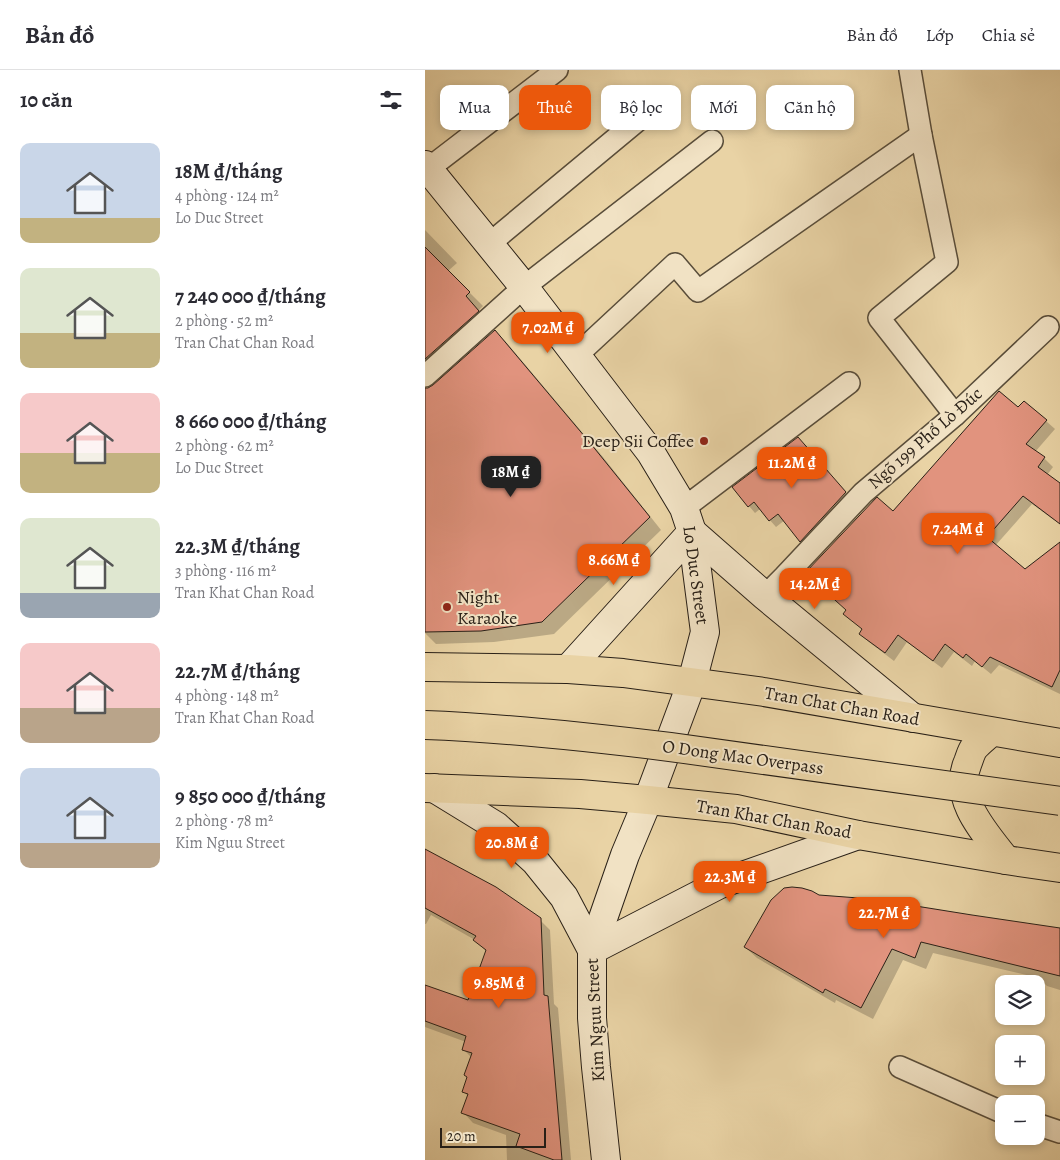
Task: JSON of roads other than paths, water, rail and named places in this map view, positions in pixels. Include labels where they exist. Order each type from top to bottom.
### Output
[{"type":"main road","points":[[429,661],[623,674],[692,682]]},
{"type":"main road","name":"Tran Chat Chan Road","points":[[692,682],[764,692],[991,732]]},
{"type":"main road","name":"O Dong Mac Overpass","points":[[425,725],[527,732],[661,746],[1060,801]]},
{"type":"main road","points":[[1006,860],[971,812],[964,788],[964,770],[973,749],[991,732],[1060,743]]},
{"type":"main road","name":"Tran Khat Chan Road","points":[[429,788],[580,794],[736,809],[858,835],[1060,868]]},
{"type":"street","name":"Lo Duc Street","points":[[427,167],[524,287],[651,453],[688,520],[705,632],[692,682],[648,800]]},
{"type":"street","points":[[568,670],[688,520],[765,596],[913,718]]},
{"type":"street","points":[[429,788],[496,826],[535,861],[564,897],[592,950],[720,884],[858,835]]},
{"type":"street","name":"Kim Nguu Street","points":[[606,1160],[594,1037],[592,950],[625,855],[648,800]]},
{"type":"lane","points":[[427,167],[557,70]]},
{"type":"lane","points":[[910,70],[947,262],[879,318],[955,416]]},
{"type":"lane","points":[[489,244],[626,130]]},
{"type":"lane","points":[[576,356],[675,264],[698,292],[921,135]]},
{"type":"lane","points":[[425,376],[524,287],[712,142]]},
{"type":"lane","name":"Ngõ 199 Phố Lò Đúc","points":[[765,596],[785,577],[863,492],[955,416],[1048,326]]},
{"type":"lane","points":[[688,520],[849,383]]},
{"type":"lane","points":[[900,1067],[995,1108]]},
{"type":"lane","points":[[1045,1127],[1060,1132]]},
{"type":"place","name":"Deep Sii Coffee","points":[[704,441]]},
{"type":"place","name":"Night Karaoke","points":[[447,607]]}]
